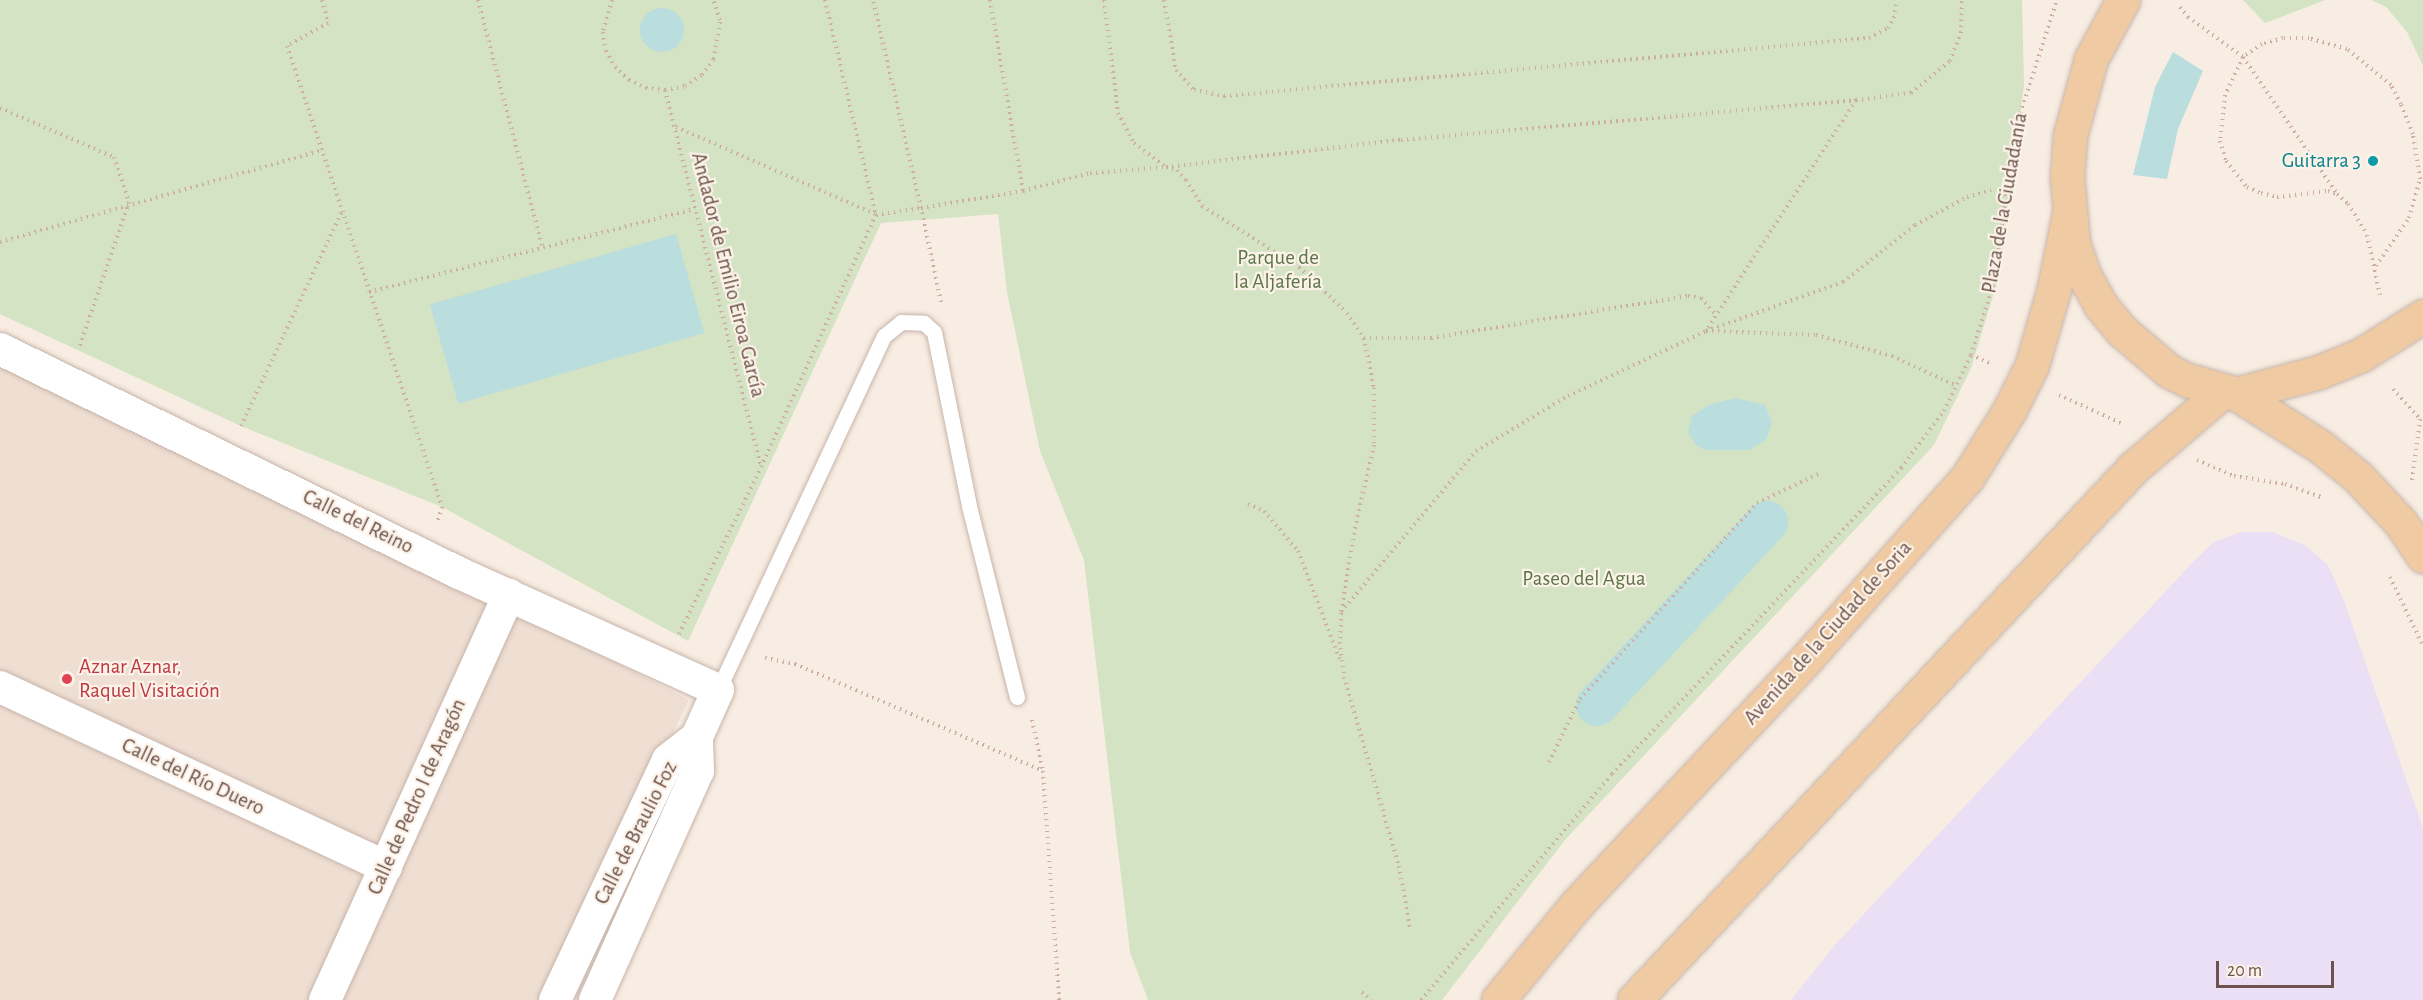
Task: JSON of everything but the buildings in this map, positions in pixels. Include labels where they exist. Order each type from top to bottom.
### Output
[{"type":"main road","points":[[2116,4],[2091,59],[2070,136],[2069,214],[2073,243],[2085,277],[2111,319],[2169,370],[2230,392],[2304,435],[2358,477],[2402,523],[2423,556]]},
{"type":"main road","name":"Avenida de la Ciudad de Soria","points":[[1498,1000],[1576,905],[1807,658],[1966,478],[2029,372],[2054,289],[2069,214]]},
{"type":"main road","points":[[1634,1000],[2133,468],[2230,392],[2319,372],[2361,355],[2423,316]]},
{"type":"street","name":"Calle del Reino","points":[[0,349],[509,595],[718,690]]},
{"type":"street","name":"Calle de Pedro I de Aragón","points":[[325,1000],[509,595]]},
{"type":"street","name":"Calle del Río Duero","points":[[0,687],[386,867]]},
{"type":"street","points":[[697,737],[718,690]]},
{"type":"street","name":"Calle de Braulio Foz","points":[[555,1000],[668,760],[697,737]]},
{"type":"street","name":"Calle de Braulio Foz","points":[[595,1000],[698,771],[697,737]]},
{"type":"lane","points":[[718,690],[884,336],[901,322],[924,323],[934,332],[969,506],[1017,697]]},
{"type":"path","points":[[322,0],[328,23],[287,46],[442,507],[436,527]]},
{"type":"path","points":[[478,0],[542,246]]},
{"type":"path","points":[[612,0],[603,32],[606,51],[615,67],[638,84],[665,90],[685,86],[702,75],[714,59],[720,20],[713,0]]},
{"type":"path","points":[[825,0],[876,215],[761,467],[676,640],[795,664],[1043,771],[1059,1000]]},
{"type":"path","points":[[873,0],[921,208]]},
{"type":"path","points":[[990,0],[1023,192]]},
{"type":"path","points":[[1104,0],[1118,113],[1134,143],[1166,167],[1177,170],[1202,206],[1299,267],[1347,313],[1364,338],[1374,388],[1374,445],[1341,613],[1343,667]]},
{"type":"path","points":[[1164,0],[1176,70],[1194,90],[1224,96],[1869,38],[1888,28],[1894,18],[1897,0]]},
{"type":"path","points":[[675,127],[876,215],[1023,192],[1090,173],[1166,167],[1401,140],[1911,93],[1950,61],[1961,33],[1962,0]]},
{"type":"path","name":"Plaza de la Ciudadanía","points":[[1971,355],[1995,279],[2013,136],[2057,0]]},
{"type":"path","points":[[2180,7],[2188,17],[2243,57],[2337,194],[2361,223],[2376,266],[2380,295]]},
{"type":"path","points":[[2337,194],[2328,192],[2277,197],[2247,187],[2235,175],[2220,141],[2220,118],[2231,77],[2243,57],[2262,44],[2283,38],[2309,38],[2347,49],[2391,85],[2413,134],[2420,179],[2409,218],[2376,266]]},
{"type":"path","name":"Andador de Emilio Eiroa García","points":[[665,90],[761,467]]},
{"type":"path","points":[[1706,331],[1856,99]]},
{"type":"path","points":[[0,108],[114,157],[129,202],[76,357]]},
{"type":"path","points":[[0,242],[129,202],[322,150]]},
{"type":"path","points":[[1341,613],[1476,451],[1568,396],[1706,331],[1843,282],[1915,225],[1967,197],[1991,190]]},
{"type":"path","points":[[369,292],[542,246],[695,209]]},
{"type":"path","points":[[227,457],[342,211]]},
{"type":"path","points":[[1364,338],[1431,338],[1688,296],[1701,298],[1716,315]]},
{"type":"path","points":[[1706,331],[1816,335],[1892,356],[1957,386]]},
{"type":"path","points":[[1421,1000],[1612,774],[1901,468],[1934,427],[1971,355],[1987,362]]},
{"type":"path","points":[[2393,389],[2421,418],[2412,485]]},
{"type":"path","points":[[2059,395],[2126,426]]},
{"type":"path","points":[[2221,471],[2285,484],[2324,499]]},
{"type":"path","points":[[1549,762],[1580,699],[1757,503],[1818,474]]},
{"type":"path","points":[[1248,504],[1264,511],[1298,551],[1343,667],[1399,866],[1410,928]]},
{"type":"path","points":[[2387,573],[2423,646]]},
{"type":"path","points":[[1362,992],[1371,1000]]},
{"type":"shaded area","points":[[0,344],[689,700],[542,1000],[0,1000]]},
{"type":"shaded area","points":[[2241,532],[2273,532],[2306,546],[2328,565],[2344,601],[2423,828],[2423,1000],[1791,1000],[1834,946],[2194,561],[2214,542]]},
{"type":"green space","name":"Parque de la Aljafería","points":[[0,0],[2022,0],[2024,85],[1999,276],[1971,368],[1934,445],[1565,840],[1442,1000],[1148,1000],[1130,952],[1084,560],[1040,451],[1007,292],[998,214],[881,223],[688,641],[442,507],[241,426],[0,314]]},
{"type":"green space","points":[[2243,0],[2325,0],[2265,23]]},
{"type":"green space","points":[[2371,0],[2423,0],[2423,66],[2407,32],[2386,7]]},
{"type":"water","points":[[662,8],[678,14],[684,30],[678,46],[662,52],[646,46],[640,30],[646,14]]},
{"type":"water","points":[[2173,52],[2203,71],[2178,129],[2167,179],[2133,175],[2155,87]]},
{"type":"water","points":[[676,234],[704,333],[458,404],[430,305]]},
{"type":"water","points":[[1735,398],[1765,405],[1772,423],[1766,440],[1749,450],[1705,450],[1697,446],[1688,432],[1692,416],[1709,405]]},
{"type":"waterway","points":[[1597,705],[1767,522]]},
{"type":"place","name":"Guitarra 3","points":[[2373,161]]},
{"type":"place","name":"Aznar Aznar, Raquel Visitación","points":[[67,679]]},
{"type":"park label","name":"Paseo del Agua","points":[[1584,579]]}]
